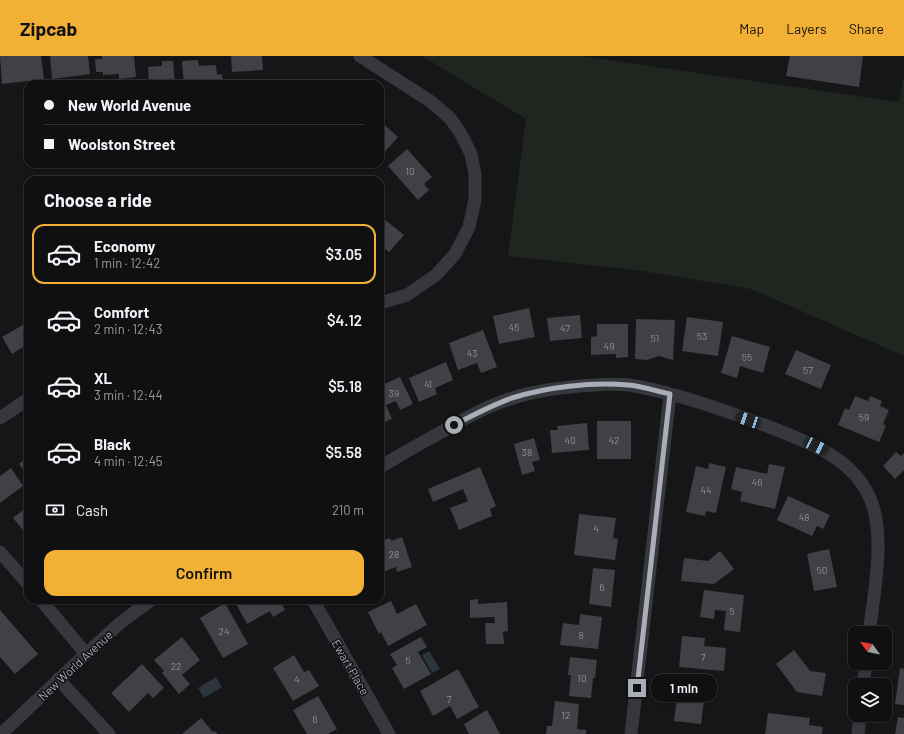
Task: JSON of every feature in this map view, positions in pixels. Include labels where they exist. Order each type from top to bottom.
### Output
[{"type":"street","points":[[360,56],[430,101],[450,118],[461,134],[470,154],[475,174],[475,200],[469,228],[455,254],[436,275],[407,295],[384,302]]},
{"type":"street","points":[[384,465],[479,411],[512,398],[553,388],[589,385],[628,385],[670,394],[701,403],[805,441],[828,452],[844,464],[860,481],[870,499],[877,522],[876,583],[870,626]]},
{"type":"street","points":[[631,734],[670,394]]},
{"type":"street","points":[[0,418],[24,402]]},
{"type":"street","points":[[0,552],[24,579]]},
{"type":"street","points":[[45,604],[86,654]]},
{"type":"street","name":"New World Avenue","points":[[1,734],[86,654],[120,624],[146,604]]},
{"type":"street","name":"Ewart Place","points":[[315,604],[389,734]]},
{"type":"street","points":[[58,680],[109,734]]},
{"type":"street","points":[[858,734],[859,722]]},
{"type":"shaded area","points":[[422,56],[581,56],[899,102],[904,74],[904,356],[751,289],[636,270],[508,256],[526,119]]},
{"type":"shaded area","points":[[429,651],[440,669],[432,673],[422,655]]},
{"type":"shaded area","points":[[216,677],[222,687],[204,698],[198,688]]},
{"type":"building","points":[[0,56],[41,56],[44,79],[24,80],[24,81],[2,84]]},
{"type":"building","points":[[50,56],[88,56],[90,74],[52,79]]},
{"type":"building","points":[[102,56],[134,56],[136,77],[119,79],[119,74],[103,75],[103,72],[96,72],[95,59],[102,59]]},
{"type":"building","points":[[231,56],[262,56],[263,70],[232,72]]},
{"type":"building","points":[[790,56],[863,56],[859,87],[786,76]]},
{"type":"building","points":[[198,60],[199,66],[216,65],[217,75],[222,74],[223,80],[184,80],[182,61]]},
{"type":"building","points":[[162,61],[173,61],[175,80],[149,80],[148,67],[162,66]]},
{"type":"building","points":[[384,125],[398,137],[384,153]]},
{"type":"building","points":[[407,149],[432,177],[424,184],[429,190],[418,200],[388,166]]},
{"type":"building","points":[[384,219],[404,235],[389,252],[384,248]]},
{"type":"building","points":[[529,308],[535,337],[499,344],[493,316]]},
{"type":"building","points":[[580,315],[582,338],[550,341],[547,318]]},
{"type":"building","points":[[687,317],[723,322],[718,356],[682,351]]},
{"type":"building","points":[[636,319],[675,320],[673,360],[659,356],[647,360],[635,359]]},
{"type":"building","points":[[24,324],[24,346],[12,354],[2,337]]},
{"type":"building","points":[[597,324],[628,324],[628,357],[616,358],[616,354],[591,355],[591,337],[597,336]]},
{"type":"building","points":[[483,330],[497,367],[481,373],[477,363],[458,370],[449,343]]},
{"type":"building","points":[[732,336],[770,347],[763,373],[740,366],[737,378],[721,373]]},
{"type":"building","points":[[796,350],[831,365],[821,389],[785,374]]},
{"type":"building","points":[[446,362],[453,380],[435,388],[437,394],[419,402],[409,378]]},
{"type":"building","points":[[400,377],[413,404],[400,410],[396,401],[386,405],[392,419],[384,422],[384,384]]},
{"type":"building","points":[[855,396],[868,401],[870,396],[882,401],[880,406],[889,410],[883,424],[886,426],[879,442],[838,425],[845,408],[849,410]]},
{"type":"building","points":[[597,421],[631,421],[631,459],[597,459]]},
{"type":"building","points":[[587,423],[589,450],[552,453],[550,430],[558,430],[557,426]]},
{"type":"building","points":[[534,438],[540,460],[532,462],[535,471],[522,475],[514,444]]},
{"type":"building","points":[[896,452],[901,456],[904,453],[904,470],[895,479],[883,466]]},
{"type":"building","points":[[24,460],[24,471],[19,464]]},
{"type":"building","points":[[709,463],[726,467],[716,513],[706,511],[705,516],[686,512],[696,466],[708,469]]},
{"type":"building","points":[[769,464],[785,467],[775,509],[740,501],[742,492],[731,489],[736,467],[767,474]]},
{"type":"building","points":[[480,467],[496,506],[490,509],[492,516],[459,530],[450,508],[468,501],[463,489],[433,502],[428,489]]},
{"type":"building","points":[[11,468],[23,486],[0,503],[0,476]]},
{"type":"building","points":[[788,496],[830,515],[823,529],[817,526],[812,536],[777,520]]},
{"type":"building","points":[[24,509],[24,531],[13,518]]},
{"type":"building","points":[[579,514],[616,518],[613,538],[618,539],[615,560],[574,555]]},
{"type":"building","points":[[402,537],[412,567],[397,572],[396,567],[384,572],[384,540],[390,538],[391,541]]},
{"type":"building","points":[[829,549],[837,587],[814,591],[807,554]]},
{"type":"building","points":[[720,551],[734,569],[714,584],[681,581],[684,558],[708,561]]},
{"type":"building","points":[[593,568],[615,570],[611,607],[589,604]]},
{"type":"building","points":[[704,590],[744,595],[740,632],[724,630],[726,611],[715,610],[714,619],[700,617]]},
{"type":"building","points":[[478,599],[478,604],[507,602],[508,631],[503,632],[504,644],[486,644],[485,623],[495,623],[494,617],[470,618],[470,600]]},
{"type":"building","points":[[391,601],[397,614],[416,604],[427,625],[388,646],[381,632],[379,634],[368,612]]},
{"type":"building","points":[[226,604],[248,644],[223,658],[200,618]]},
{"type":"building","points":[[236,604],[282,604],[285,610],[273,617],[270,611],[247,624]]},
{"type":"building","points":[[0,610],[38,654],[15,674],[0,657]]},
{"type":"building","points":[[580,614],[602,617],[598,649],[560,645],[563,623],[579,625]]},
{"type":"building","points":[[682,636],[705,638],[704,646],[726,648],[724,671],[679,667]]},
{"type":"building","points":[[182,637],[200,660],[182,675],[190,684],[179,694],[162,673],[164,671],[154,660]]},
{"type":"building","points":[[421,637],[427,647],[418,652],[431,674],[404,689],[392,668],[397,665],[390,654]]},
{"type":"building","points":[[794,650],[810,671],[826,673],[822,696],[797,692],[776,664]]},
{"type":"building","points":[[294,655],[304,672],[309,670],[319,686],[293,701],[273,668]]},
{"type":"building","points":[[570,657],[597,660],[591,698],[569,696],[571,675],[568,675]]},
{"type":"building","points":[[142,664],[164,688],[153,698],[148,693],[129,712],[111,693]]},
{"type":"building","points":[[900,668],[904,669],[904,705],[895,704]]},
{"type":"building","points":[[458,669],[479,707],[457,719],[450,706],[433,716],[420,691]]},
{"type":"building","points":[[679,682],[706,685],[701,724],[674,721]]},
{"type":"building","points":[[318,696],[337,729],[328,734],[307,734],[293,710]]},
{"type":"building","points":[[555,701],[579,704],[577,729],[586,730],[586,734],[546,734],[547,726],[552,726]]},
{"type":"building","points":[[487,710],[500,734],[469,734],[464,724]]},
{"type":"building","points":[[768,713],[810,718],[809,725],[823,727],[822,734],[765,734]]},
{"type":"building","points":[[898,717],[904,718],[904,734],[895,734]]},
{"type":"building","points":[[201,718],[213,732],[215,731],[218,734],[182,734]]},
{"type":"route","points":[[454,425],[479,411],[512,398],[553,388],[589,385],[628,385],[670,394],[637,688]]}]
